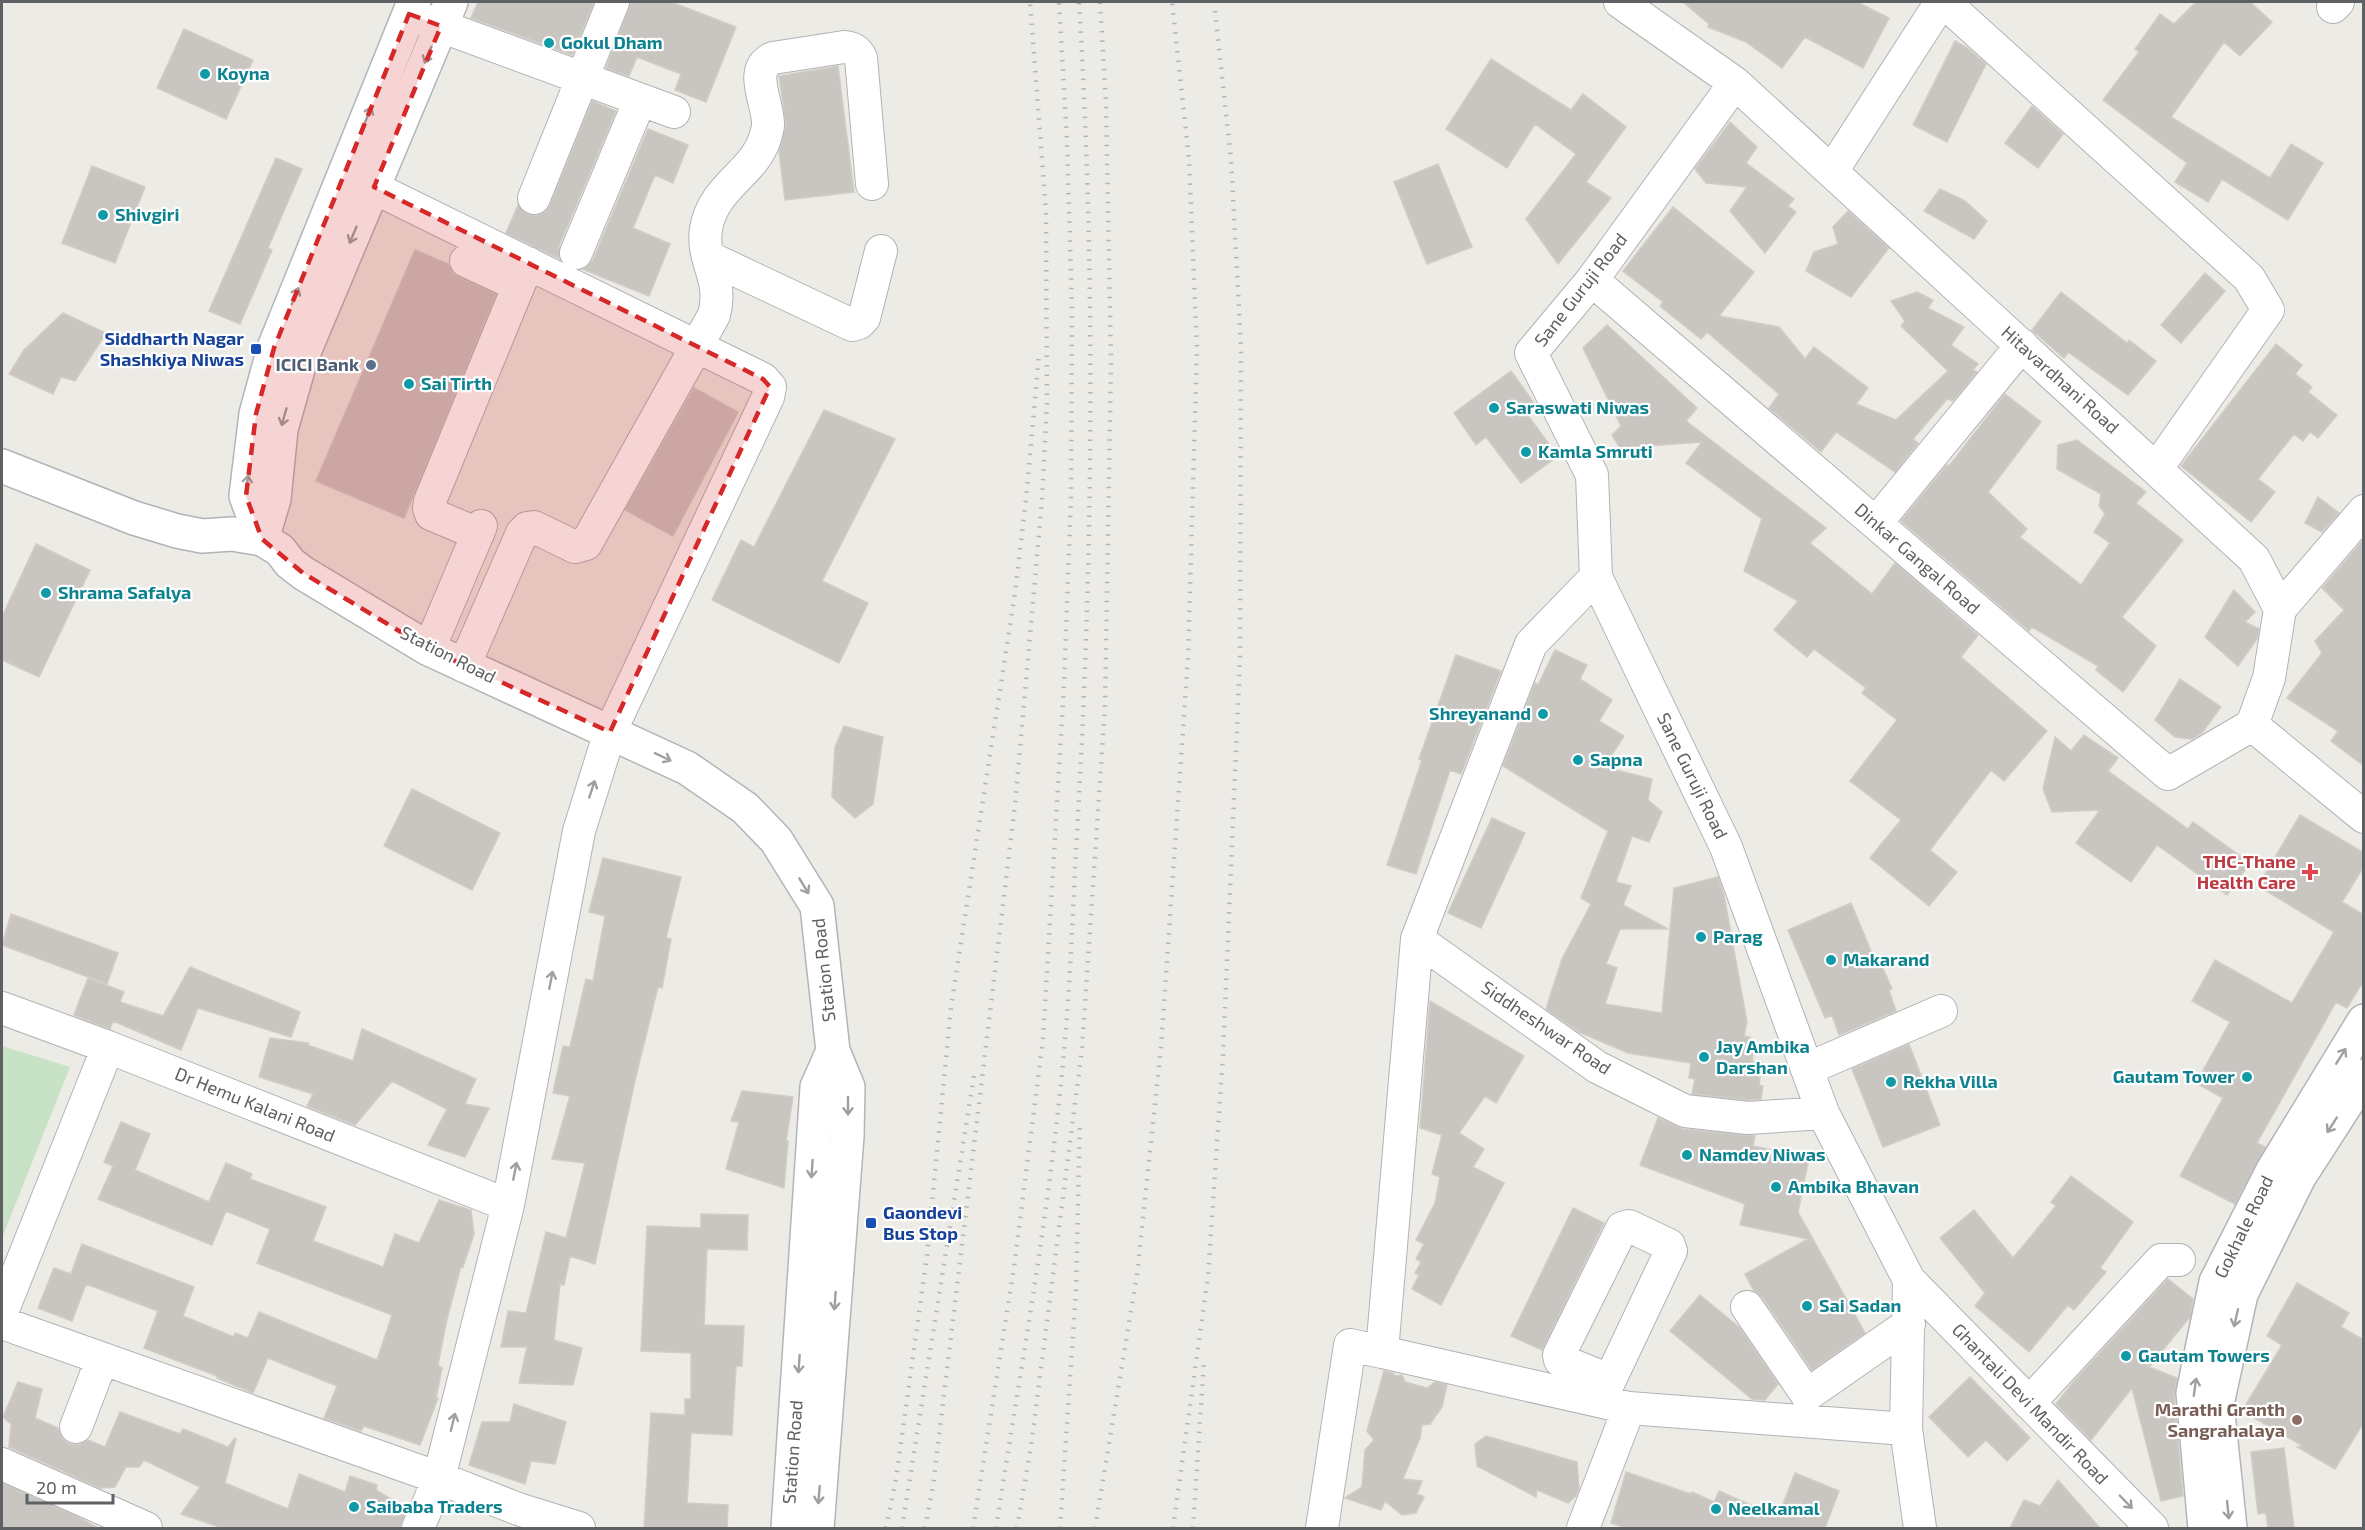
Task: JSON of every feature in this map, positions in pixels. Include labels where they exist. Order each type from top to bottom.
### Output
[{"type":"main road","points":[[2,466],[134,518],[177,531],[202,536],[232,534],[262,539],[274,499],[288,354],[344,173],[411,8]]},
{"type":"main road","points":[[288,354],[374,187],[446,14]]},
{"type":"main road","name":"Station Road","points":[[262,539],[280,550],[290,564],[303,573],[429,649],[687,768],[745,808],[776,840],[817,906],[833,1051],[818,1087],[822,1264],[810,1429],[788,1528]]},
{"type":"main road","name":"Gokhale Road","points":[[2230,1528],[2217,1404],[2241,1294],[2234,1276],[2273,1170],[2364,1021]]},
{"type":"main road","name":"Gokhale Road","points":[[2205,1528],[2193,1393],[2216,1282],[2234,1276],[2364,1076]]},
{"type":"main road","points":[[810,1429],[817,1528]]},
{"type":"street","points":[[534,198],[613,2]]},
{"type":"street","name":"Hitavardhani Road","points":[[1620,2],[1735,83],[2157,468],[2254,559],[2280,609]]},
{"type":"street","points":[[1832,171],[1942,2],[2249,278],[2268,310],[2157,468]]},
{"type":"street","points":[[411,8],[446,14],[582,78],[674,112]]},
{"type":"street","points":[[464,666],[522,533],[527,528],[534,528],[574,547],[586,544],[714,315],[717,286],[705,249],[706,228],[717,199],[752,162],[764,141],[768,125],[759,73],[766,61],[844,47],[858,52],[861,58],[872,184]]},
{"type":"street","name":"Sane Guruji Road","points":[[1735,83],[1592,280],[1531,353],[1592,475],[1596,577],[1726,847],[1823,1113],[1909,1280],[1910,1324],[1906,1429],[1920,1528]]},
{"type":"street","points":[[576,253],[640,100]]},
{"type":"street","points":[[344,173],[374,187],[523,274],[697,346],[763,378],[770,387],[763,408],[610,732],[579,831],[508,1205],[439,1478],[418,1528]]},
{"type":"street","points":[[708,258],[852,325],[864,318],[881,251]]},
{"type":"street","points":[[466,261],[523,274]]},
{"type":"street","points":[[429,649],[480,530],[431,514],[430,501],[523,274]]},
{"type":"street","name":"Dinkar Gangal Road","points":[[1592,280],[2168,774],[2252,725]]},
{"type":"street","points":[[1876,523],[2022,345]]},
{"type":"street","points":[[2364,511],[2280,609],[2268,678],[2252,725],[2364,817]]},
{"type":"street","points":[[1382,1352],[1417,939],[1531,644],[1596,577]]},
{"type":"street","name":"Siddheshwar Road","points":[[1417,939],[1597,1067],[1685,1111],[1748,1118],[1823,1113]]},
{"type":"street","name":"Dr Hemu Kalani Road","points":[[2,1008],[108,1047],[508,1205]]},
{"type":"street","points":[[1807,1069],[1941,1011]]},
{"type":"street","points":[[2,1312],[108,1047]]},
{"type":"street","points":[[1583,1528],[1613,1396],[1671,1251],[1669,1245],[1629,1226],[1622,1228],[1559,1355],[1560,1360],[1613,1396]]},
{"type":"street","points":[[2029,1403],[2161,1260],[2179,1260]]},
{"type":"street","name":"Ghantali Devi Mandir Road","points":[[1909,1280],[2152,1528]]},
{"type":"street","points":[[1747,1307],[1807,1395],[1910,1324]]},
{"type":"street","points":[[2,1323],[439,1478],[514,1519],[579,1528]]},
{"type":"street","points":[[1322,1528],[1350,1345],[1613,1396],[1906,1429]]},
{"type":"street","points":[[76,1427],[102,1359]]},
{"type":"street","points":[[2,1464],[97,1518],[146,1528]]},
{"type":"highlighted area","points":[[409,14],[441,26],[374,187],[763,379],[770,387],[610,732],[429,649],[303,573],[262,539],[246,496],[256,414],[274,348]]},
{"type":"green space","points":[[2,1046],[70,1067],[2,1238]]},
{"type":"building","name":"Gokul Dham","points":[[478,2],[594,2],[572,55],[471,18]]},
{"type":"building","points":[[631,2],[671,2],[736,27],[706,102],[675,90],[681,74],[637,57],[629,76],[606,68]]},
{"type":"building","points":[[1683,2],[1857,2],[1889,18],[1863,68],[1805,37],[1782,68],[1746,42],[1708,27],[1709,24]]},
{"type":"building","points":[[2196,2],[2250,2],[2272,22],[2240,56],[2224,42],[2171,117],[2270,178],[2291,144],[2323,163],[2288,220],[2222,179],[2208,202],[2175,182],[2187,163],[2103,100],[2139,52],[2135,49],[2160,14],[2174,24]]},
{"type":"building","name":"Koyna","points":[[184,29],[253,60],[226,119],[157,88]]},
{"type":"building","points":[[1955,41],[1986,64],[1947,142],[1913,125]]},
{"type":"building","points":[[1491,59],[1571,110],[1583,94],[1626,127],[1586,182],[1611,198],[1558,264],[1526,219],[1576,154],[1535,124],[1507,168],[1446,129]]},
{"type":"building","points":[[838,66],[854,192],[785,200],[779,151],[786,124],[779,76]]},
{"type":"building","points":[[592,101],[616,111],[559,246],[560,259],[506,233],[518,205],[527,214],[536,216],[545,212],[550,205]]},
{"type":"building","points":[[2032,106],[2063,134],[2038,168],[2005,143]]},
{"type":"building","points":[[1730,122],[1757,147],[1746,163],[1794,199],[1788,206],[1796,212],[1765,253],[1730,211],[1747,187],[1706,183],[1695,169]]},
{"type":"building","points":[[648,129],[688,145],[673,183],[655,175],[633,228],[670,244],[649,296],[582,269],[593,260]]},
{"type":"building","points":[[276,158],[302,169],[268,248],[272,250],[240,324],[209,311]]},
{"type":"building","points":[[1438,164],[1472,247],[1427,264],[1394,182]]},
{"type":"building","name":"Shivgiri","points":[[92,166],[145,187],[115,263],[62,243]]},
{"type":"building","points":[[1940,189],[1965,201],[1987,221],[1974,239],[1924,211]]},
{"type":"building","points":[[1673,207],[1754,272],[1719,316],[1779,327],[1805,359],[1814,347],[1868,388],[1856,404],[1896,420],[1948,371],[1901,326],[1905,321],[1891,301],[1917,292],[1933,300],[1928,308],[1964,327],[1951,345],[1978,364],[1973,370],[1977,372],[1953,401],[1947,399],[1913,439],[1918,443],[1895,472],[1836,432],[1821,452],[1769,408],[1779,394],[1707,332],[1701,339],[1660,306],[1663,302],[1623,271]]},
{"type":"building","points":[[1848,211],[1889,248],[1851,297],[1806,271],[1814,252],[1838,244],[1833,227]]},
{"type":"building","name":"Sai Tirth","points":[[415,250],[448,264],[458,277],[496,294],[404,518],[316,481]]},
{"type":"building","points":[[2205,273],[2225,291],[2181,343],[2161,325]]},
{"type":"building","points":[[2061,292],[2127,343],[2129,340],[2156,361],[2128,395],[2068,352],[2064,358],[2032,330]]},
{"type":"building","points":[[63,313],[106,333],[75,381],[61,377],[53,394],[9,374],[24,350]]},
{"type":"building","points":[[1607,325],[1697,408],[1686,421],[1826,528],[1810,543],[1872,594],[1895,563],[1978,635],[1961,657],[2047,731],[2004,781],[1991,770],[1930,850],[1957,872],[1929,906],[1870,858],[1901,820],[1850,781],[1897,720],[1862,693],[1866,688],[1814,649],[1807,657],[1774,630],[1798,601],[1744,571],[1762,519],[1686,463],[1702,442],[1620,448],[1612,435],[1621,426],[1583,348]]},
{"type":"building","points":[[2276,344],[2302,365],[2295,374],[2312,387],[2308,392],[2337,415],[2318,438],[2310,432],[2303,441],[2294,434],[2258,479],[2275,492],[2251,522],[2181,466]]},
{"type":"building","points":[[1511,371],[1534,403],[1524,410],[1558,456],[1521,483],[1486,437],[1476,445],[1454,413]]},
{"type":"building","points":[[694,388],[738,412],[673,536],[625,510]]},
{"type":"building","points":[[2005,394],[2041,422],[1988,492],[2027,529],[2020,537],[2081,585],[2110,543],[2094,532],[2105,514],[2099,506],[2101,494],[2057,469],[2058,445],[2077,440],[2146,492],[2136,503],[2183,540],[2122,617],[2156,646],[2123,692],[2096,670],[2098,666],[2032,627],[2029,631],[1901,521],[1947,465],[1949,466]]},
{"type":"building","points":[[824,410],[895,439],[822,581],[868,603],[839,663],[712,600],[741,540],[754,547]]},
{"type":"building","points":[[2318,497],[2339,513],[2322,532],[2305,523]]},
{"type":"building","points":[[2364,539],[2364,766],[2331,741],[2338,731],[2287,698],[2322,653],[2315,641],[2344,610],[2322,588]]},
{"type":"building","name":"Shrama Safalya","points":[[36,544],[90,570],[39,677],[2,660],[2,617]]},
{"type":"building","points":[[2234,590],[2255,612],[2245,622],[2259,629],[2257,639],[2238,666],[2205,637]]},
{"type":"building","points":[[1555,650],[1587,665],[1580,679],[1612,700],[1599,721],[1624,736],[1604,767],[1652,779],[1648,800],[1662,812],[1649,842],[1632,836],[1616,882],[1631,886],[1623,905],[1668,929],[1620,929],[1606,964],[1617,968],[1605,1004],[1662,1013],[1674,888],[1718,877],[1724,895],[1747,1022],[1744,1036],[1750,1037],[1749,1046],[1754,1047],[1752,1061],[1762,1062],[1759,1085],[1763,1086],[1761,1099],[1748,1100],[1692,1094],[1695,1079],[1689,1078],[1691,1063],[1628,1053],[1579,1032],[1546,1009],[1562,959],[1591,904],[1581,898],[1608,831],[1503,766],[1535,683],[1538,685]]},
{"type":"building","points":[[1456,655],[1501,671],[1461,774],[1450,770],[1416,874],[1387,865],[1422,760],[1419,759]]},
{"type":"building","points":[[2180,679],[2221,707],[2202,733],[2192,739],[2175,737],[2155,720]]},
{"type":"building","points":[[844,726],[883,737],[873,804],[855,818],[832,797],[835,747]]},
{"type":"building","points":[[2084,735],[2118,758],[2108,771],[2188,829],[2193,822],[2250,863],[2227,895],[2157,845],[2131,882],[2076,843],[2100,810],[2052,812],[2043,789],[2055,737],[2071,751]]},
{"type":"building","points":[[412,789],[500,833],[472,890],[384,846]]},
{"type":"building","points":[[2300,815],[2364,853],[2364,866],[2342,902],[2364,915],[2364,980],[2347,1008],[2336,1002],[2257,1143],[2265,1147],[2235,1204],[2180,1176],[2223,1098],[2196,1083],[2230,1022],[2192,1001],[2215,960],[2292,1003],[2334,932],[2258,886]]},
{"type":"building","points":[[1492,818],[1525,833],[1481,928],[1448,913]]},
{"type":"building","points":[[603,858],[681,877],[666,938],[671,939],[662,988],[658,987],[636,1076],[595,1264],[570,1256],[564,1285],[560,1284],[554,1340],[582,1348],[573,1385],[519,1383],[527,1347],[501,1347],[508,1311],[526,1313],[546,1232],[566,1238],[585,1163],[552,1159],[570,1096],[553,1093],[563,1046],[570,1047],[586,979],[593,981],[605,916],[589,912]]},
{"type":"building","name":"Makarand","points":[[1851,903],[1874,958],[1878,957],[1892,989],[1889,990],[1896,1011],[1839,1035],[1832,1015],[1825,1018],[1788,930]]},
{"type":"building","points":[[11,914],[118,953],[107,984],[2,945]]},
{"type":"building","points":[[190,967],[300,1012],[291,1037],[198,1008],[181,1050],[113,1021],[110,1029],[74,1015],[88,978],[124,992],[120,1002],[163,1016]]},
{"type":"building","points":[[1430,1001],[1524,1056],[1496,1103],[1485,1096],[1459,1133],[1484,1149],[1473,1167],[1504,1183],[1441,1305],[1412,1289],[1419,1275],[1415,1273],[1421,1262],[1416,1259],[1424,1244],[1416,1240],[1435,1203],[1440,1177],[1432,1174],[1442,1135],[1420,1128]]},
{"type":"building","points":[[362,1029],[476,1079],[465,1104],[489,1108],[465,1157],[428,1145],[447,1109],[392,1081],[355,1125],[307,1106],[313,1094],[259,1077],[270,1038],[309,1043],[308,1045],[353,1061]]},
{"type":"building","name":"Rekha Villa","points":[[1909,1044],[1940,1125],[1883,1147],[1852,1069]]},
{"type":"building","points":[[742,1091],[793,1097],[786,1141],[788,1141],[784,1188],[726,1169],[739,1122],[731,1121]]},
{"type":"building","points":[[1658,1118],[1683,1129],[1755,1136],[1753,1146],[1809,1158],[1798,1212],[1865,1333],[1812,1370],[1762,1297],[1754,1291],[1745,1274],[1808,1239],[1740,1225],[1745,1204],[1640,1165]]},
{"type":"building","points":[[121,1122],[150,1134],[135,1170],[209,1202],[226,1163],[252,1174],[250,1179],[326,1207],[313,1241],[383,1267],[395,1234],[419,1243],[439,1200],[471,1210],[474,1234],[463,1267],[461,1266],[447,1319],[438,1365],[442,1368],[436,1398],[438,1398],[420,1445],[364,1426],[361,1431],[324,1418],[337,1386],[268,1358],[253,1393],[217,1378],[217,1376],[144,1348],[158,1311],[86,1284],[72,1321],[38,1308],[54,1268],[71,1274],[82,1244],[194,1287],[183,1316],[234,1337],[235,1333],[248,1338],[259,1312],[377,1360],[392,1315],[257,1263],[270,1229],[226,1211],[212,1245],[98,1199],[113,1166],[104,1162]]},
{"type":"building","points":[[2071,1176],[2133,1222],[2100,1268],[2106,1272],[2074,1310],[2068,1305],[2029,1352],[1975,1306],[1985,1293],[1940,1238],[1974,1210],[2013,1258],[2056,1206],[2051,1202]]},
{"type":"building","points":[[1573,1208],[1604,1223],[1542,1350],[1511,1336]]},
{"type":"building","points":[[701,1214],[748,1215],[747,1250],[707,1249],[704,1325],[744,1326],[742,1366],[736,1366],[732,1435],[691,1433],[687,1503],[728,1505],[727,1528],[644,1528],[651,1413],[685,1415],[685,1399],[691,1399],[691,1353],[641,1351],[647,1226],[701,1228]]},
{"type":"building","name":"Gautam Towers","points":[[2168,1279],[2193,1299],[2190,1317],[2149,1367],[2177,1378],[2174,1395],[2183,1496],[2161,1501],[2132,1388],[2091,1440],[2056,1404],[2075,1380]]},
{"type":"building","points":[[2297,1283],[2349,1313],[2341,1327],[2364,1340],[2364,1422],[2335,1469],[2297,1447],[2303,1446],[2242,1411],[2282,1345],[2267,1336]]},
{"type":"building","points":[[1700,1295],[1740,1328],[1778,1384],[1765,1400],[1752,1399],[1670,1331]]},
{"type":"building","points":[[1384,1371],[1396,1376],[1402,1375],[1405,1382],[1427,1388],[1435,1382],[1447,1385],[1442,1407],[1430,1424],[1422,1425],[1420,1438],[1403,1479],[1422,1481],[1417,1494],[1424,1497],[1416,1513],[1402,1515],[1385,1501],[1381,1510],[1345,1498],[1362,1487],[1365,1450],[1374,1440],[1367,1431]]},
{"type":"building","points":[[1970,1377],[2030,1438],[2007,1461],[1986,1440],[1968,1457],[1929,1417]]},
{"type":"building","points":[[18,1382],[42,1389],[35,1418],[58,1428],[62,1438],[69,1444],[79,1445],[88,1440],[105,1447],[120,1412],[180,1434],[183,1429],[228,1447],[235,1438],[225,1483],[288,1509],[299,1474],[345,1492],[350,1476],[377,1485],[376,1490],[407,1509],[400,1528],[222,1528],[181,1514],[200,1487],[144,1460],[139,1467],[126,1467],[115,1487],[100,1488],[9,1447],[11,1424],[3,1417]]},
{"type":"building","points":[[514,1404],[566,1422],[555,1464],[531,1461],[525,1484],[469,1465],[482,1422],[510,1422]]},
{"type":"building","points":[[1486,1436],[1577,1462],[1579,1489],[1576,1496],[1568,1503],[1537,1490],[1536,1497],[1477,1466],[1475,1444]]},
{"type":"building","points":[[2284,1448],[2294,1528],[2268,1528],[2266,1513],[2258,1514],[2251,1452]]},
{"type":"building","points":[[1626,1472],[1691,1494],[1692,1492],[1714,1502],[1719,1491],[1778,1517],[1795,1473],[1839,1491],[1825,1528],[1626,1528],[1611,1523]]},
{"type":"building","points":[[2058,1480],[2100,1528],[2010,1528],[2024,1500],[2040,1506]]},
{"type":"building","points":[[2,1483],[76,1516],[98,1528],[2,1528]]},
{"type":"railway","points":[[925,1528],[933,1486],[1015,805],[1042,500],[1047,404],[1046,211],[1030,2]]},
{"type":"railway","points":[[973,1528],[1014,1267],[1043,1039],[1064,685],[1071,497],[1072,309],[1067,141],[1059,2]]},
{"type":"railway","points":[[996,1528],[1052,1163],[1065,1040],[1070,962],[1086,625],[1090,418],[1088,210],[1079,2]]},
{"type":"railway","points":[[1017,1528],[1031,1446],[1082,1049],[1105,707],[1111,362],[1106,103],[1100,2]]},
{"type":"railway","points":[[1095,1528],[1137,1275],[1161,1047],[1188,658],[1197,350],[1189,159],[1172,2]]},
{"type":"railway","points":[[1173,1528],[1208,1276],[1223,1055],[1240,657],[1241,347],[1231,159],[1214,2]]},
{"type":"railway","points":[[886,1528],[896,1479],[927,1255],[951,1007],[1015,593],[1039,354]]},
{"type":"railway","points":[[902,1528],[975,1069]]},
{"type":"railway","points":[[1060,1528],[1076,1290],[1080,1121]]},
{"type":"railway","points":[[1193,1528],[1204,1361]]},
{"type":"place","name":"Gokul Dham","points":[[549,43]]},
{"type":"place","name":"Koyna","points":[[205,74]]},
{"type":"place","name":"Shivgiri","points":[[103,215]]},
{"type":"place","name":"Siddharth Nagar Shashkiya Niwas","points":[[256,349]]},
{"type":"place","name":"ICICI Bank","points":[[371,365]]},
{"type":"place","name":"Sai Tirth","points":[[409,384]]},
{"type":"place","name":"Saraswati Niwas","points":[[1494,408]]},
{"type":"place","name":"Kamla Smruti","points":[[1526,452]]},
{"type":"place","name":"Shrama Safalya","points":[[46,593]]},
{"type":"place","name":"Shreyanand","points":[[1543,714]]},
{"type":"place","name":"Sapna","points":[[1578,760]]},
{"type":"place","name":"THC-Thane Health Care","points":[[2310,872]]},
{"type":"place","name":"Parag","points":[[1701,937]]},
{"type":"place","name":"Makarand","points":[[1831,960]]},
{"type":"place","name":"Jay Ambika Darshan","points":[[1704,1057]]},
{"type":"place","name":"Gautam Tower","points":[[2247,1077]]},
{"type":"place","name":"Rekha Villa","points":[[1891,1082]]},
{"type":"place","name":"Namdev Niwas","points":[[1687,1155]]},
{"type":"place","name":"Ambika Bhavan","points":[[1776,1187]]},
{"type":"place","name":"Gaondevi Bus Stop","points":[[871,1223]]},
{"type":"place","name":"Sai Sadan","points":[[1807,1306]]},
{"type":"place","name":"Gautam Towers","points":[[2126,1356]]},
{"type":"place","name":"Marathi Granth Sangrahalaya","points":[[2297,1420]]},
{"type":"place","name":"Saibaba Traders","points":[[354,1507]]},
{"type":"place","name":"Neelkamal","points":[[1716,1509]]}]
